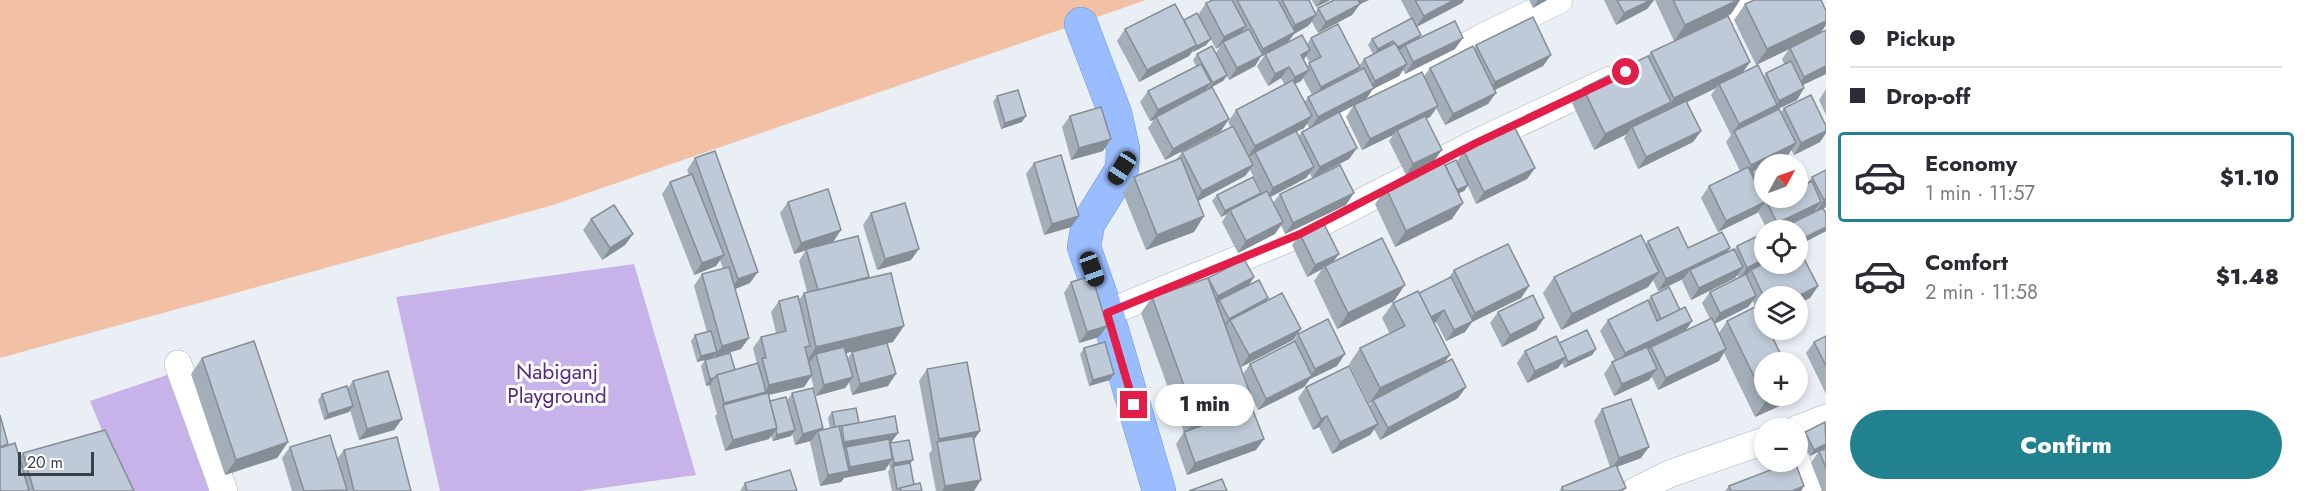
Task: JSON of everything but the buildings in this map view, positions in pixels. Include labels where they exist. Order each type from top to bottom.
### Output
[{"type":"main road","points":[[1081,24],[1115,113],[1123,149],[1122,168],[1084,234],[1084,247],[1107,313],[1159,491]]},
{"type":"street","points":[[1317,129],[1481,38],[1559,0]]},
{"type":"street","points":[[1679,44],[1762,0]]},
{"type":"street","points":[[1107,313],[1300,234],[1476,143],[1637,66]]},
{"type":"street","points":[[178,364],[224,491]]},
{"type":"street","points":[[1808,425],[1826,418]]},
{"type":"street","points":[[1635,491],[1670,474],[1754,445]]},
{"type":"street","points":[[1801,472],[1808,491]]},
{"type":"green space","name":"Nabiganj Playground","points":[[634,264],[696,475],[580,491],[440,491],[396,297]]},
{"type":"green space","points":[[170,374],[209,491],[127,491],[90,401]]},
{"type":"shaded area","points":[[0,0],[1146,0],[553,205],[0,358]]},
{"type":"route","points":[[1134,405],[1107,313],[1239,261],[1300,234],[1476,143],[1626,72]]}]
